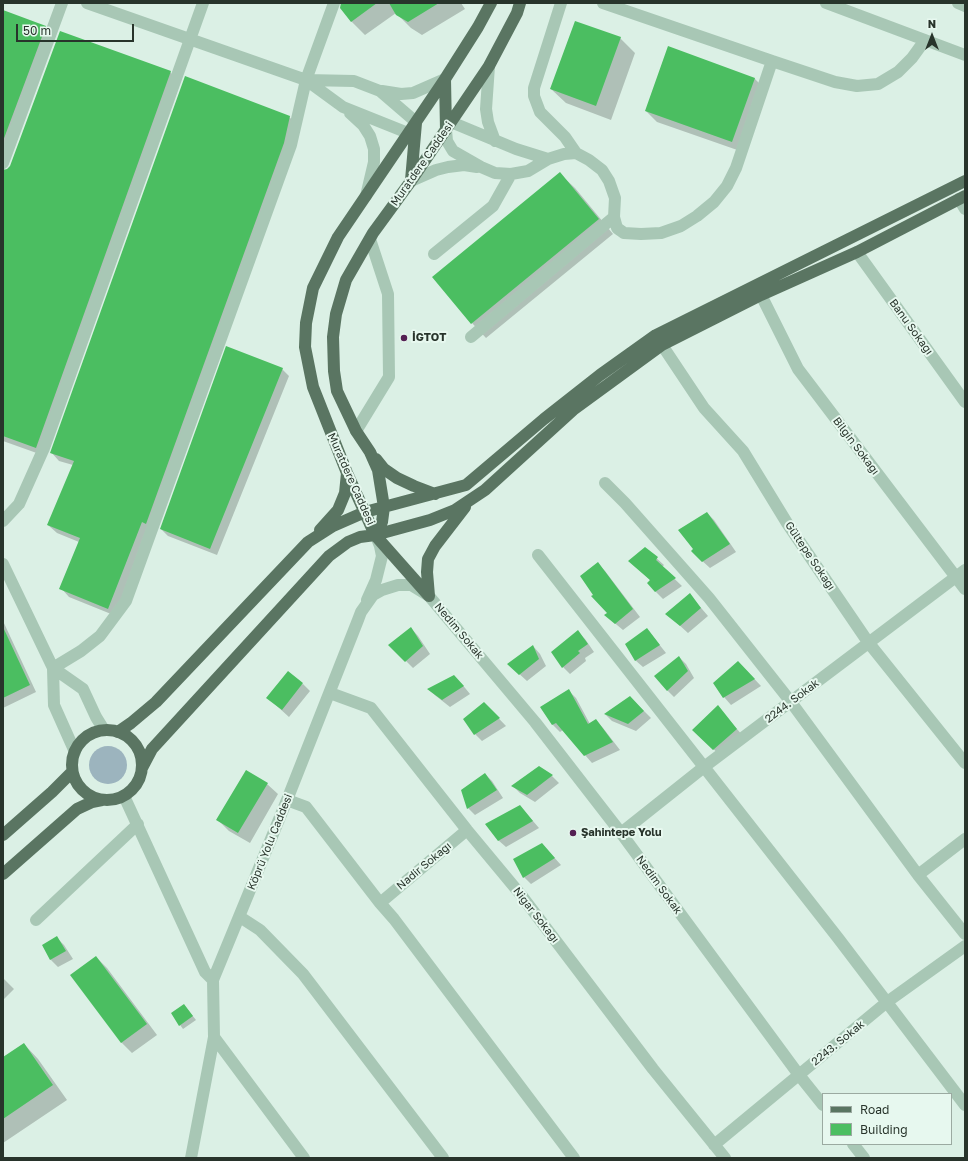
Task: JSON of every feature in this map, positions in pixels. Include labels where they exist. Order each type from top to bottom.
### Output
[{"type":"main road","name":"Muratdere Caddesi","points":[[375,535],[347,473],[313,387],[305,347],[306,323],[313,288],[338,237],[445,79],[478,27],[490,3]]},
{"type":"main road","name":"Muratdere Caddesi","points":[[375,535],[382,522],[384,506],[378,470],[370,452],[356,431],[337,391],[334,371],[336,314],[346,280],[370,239],[489,66],[520,3]]},
{"type":"main road","points":[[445,79],[448,126]]},
{"type":"main road","points":[[411,181],[416,122]]},
{"type":"main road","points":[[308,542],[333,526],[365,512],[466,485],[544,419],[600,375],[656,335],[965,182]]},
{"type":"main road","points":[[3,874],[77,809],[92,802],[114,800],[124,796],[133,788],[152,750],[329,556],[348,542],[360,537],[375,535],[430,520],[455,510],[485,490],[573,410],[662,345],[761,295],[963,202]]},
{"type":"main road","points":[[370,452],[384,469],[397,478],[435,494]]},
{"type":"main road","points":[[118,732],[156,702],[338,510],[345,493],[347,473]]},
{"type":"main road","points":[[429,596],[427,572],[428,559],[435,546],[471,500]]},
{"type":"main road","points":[[375,535],[429,596]]},
{"type":"main road","points":[[102,800],[91,796],[82,790],[75,780],[72,772],[73,757],[77,746],[85,738],[95,732],[104,730],[118,732],[128,737],[136,746],[141,756],[142,768]]},
{"type":"main road","points":[[3,835],[52,792],[72,772]]},
{"type":"street","points":[[3,163],[62,3]]},
{"type":"street","points":[[87,3],[306,80],[354,82],[380,91],[401,94],[413,93],[445,79]]},
{"type":"street","points":[[3,522],[19,504],[44,448],[203,3]]},
{"type":"street","points":[[53,668],[81,651],[100,636],[126,602],[291,145],[306,80],[334,3]]},
{"type":"street","points":[[561,3],[534,88],[534,96],[540,112],[565,137],[576,153],[589,160],[602,170],[609,181],[615,198],[614,217],[617,228],[624,233],[661,233],[681,226],[697,216],[714,202],[728,186],[736,168],[772,61]]},
{"type":"street","points":[[603,3],[835,82],[857,86],[878,84],[898,72],[912,58],[925,40]]},
{"type":"street","points":[[826,3],[965,55]]},
{"type":"street","points":[[958,3],[965,6]]},
{"type":"street","points":[[489,66],[486,109],[488,122],[495,141]]},
{"type":"street","points":[[306,80],[343,107],[363,125],[370,136],[374,149],[374,162],[366,196]]},
{"type":"street","points":[[380,91],[416,122]]},
{"type":"street","points":[[343,107],[408,133]]},
{"type":"street","points":[[548,159],[448,126],[447,141],[453,151],[481,167],[495,172],[511,174],[528,172],[548,159],[564,154],[576,153]]},
{"type":"street","points":[[411,181],[436,170],[448,167],[464,165],[481,167]]},
{"type":"street","points":[[434,254],[493,206],[511,174]]},
{"type":"street","points":[[471,336],[614,217]]},
{"type":"street","points":[[356,431],[389,377],[388,294],[370,239]]},
{"type":"street","name":"Banu Sokağı","points":[[857,252],[965,402]]},
{"type":"street","name":"Bilgin Sokağı","points":[[761,295],[798,369],[960,574],[965,589]]},
{"type":"street","name":"Gültepe Sokağı","points":[[662,345],[704,408],[743,451],[787,523],[868,642],[965,763]]},
{"type":"street","points":[[605,484],[625,503],[709,598],[791,702],[918,875],[965,934]]},
{"type":"street","points":[[358,620],[376,580],[382,556],[380,546],[375,535]]},
{"type":"street","points":[[538,555],[887,1002],[965,1105]]},
{"type":"street","points":[[3,564],[53,668],[54,705],[75,752]]},
{"type":"street","name":"2244. Sokak","points":[[621,833],[704,767],[960,574]]},
{"type":"street","name":"Köprü Yolu Caddesi","points":[[191,1158],[214,1037],[213,980],[240,917],[361,612],[373,595],[382,590],[398,585],[411,585],[429,596]]},
{"type":"street","name":"Nedim Sokak","points":[[429,596],[535,722],[621,833],[799,1075],[822,1104]]},
{"type":"street","points":[[53,668],[83,689],[104,730]]},
{"type":"street","name":"Nigar Sokağı","points":[[330,693],[371,708],[467,830],[522,895],[653,1069],[725,1158]]},
{"type":"street","points":[[124,796],[205,972],[213,980]]},
{"type":"street","points":[[287,800],[306,807],[394,919],[574,1158]]},
{"type":"street","points":[[36,920],[138,824]]},
{"type":"street","name":"Nadir Sokağı","points":[[380,902],[467,830]]},
{"type":"street","points":[[918,875],[965,839]]},
{"type":"street","points":[[240,917],[260,930],[303,974],[437,1156]]},
{"type":"street","name":"2243. Sokak","points":[[714,1145],[887,1002],[965,946]]},
{"type":"street","points":[[214,1037],[304,1158]]},
{"type":"street","points":[[854,1145],[864,1158]]},
{"type":"shaded area","points":[[104,746],[112,746],[119,749],[124,754],[127,765],[124,776],[119,781],[112,784],[104,784],[97,781],[92,776],[89,769],[89,761],[92,754],[97,749]]},
{"type":"building","points":[[341,3],[377,3],[351,22],[340,8]]},
{"type":"building","points":[[389,3],[439,3],[408,22],[396,15]]},
{"type":"building","points":[[3,10],[46,26],[3,141]]},
{"type":"building","points":[[575,21],[621,37],[596,106],[550,89]]},
{"type":"building","points":[[60,31],[171,71],[36,448],[3,436],[3,170],[10,166]]},
{"type":"building","points":[[668,46],[755,78],[732,142],[645,111]]},
{"type":"building","points":[[185,76],[290,116],[284,143],[146,524],[142,522],[108,609],[59,589],[80,538],[47,525],[74,461],[50,453]]},
{"type":"building","points":[[560,172],[599,219],[471,324],[432,277]]},
{"type":"building","points":[[226,346],[283,368],[210,549],[160,529]]},
{"type":"building","points":[[707,512],[730,544],[702,562],[691,551],[693,549],[678,530]]},
{"type":"building","points":[[645,547],[658,557],[656,560],[676,578],[655,592],[647,583],[650,580],[628,561]]},
{"type":"building","points":[[598,562],[633,609],[615,624],[604,615],[607,613],[591,596],[593,595],[580,576]]},
{"type":"building","points":[[690,593],[701,608],[680,626],[665,614]]},
{"type":"building","points":[[3,627],[30,685],[3,698]]},
{"type":"building","points":[[411,627],[423,646],[405,662],[388,645]]},
{"type":"building","points":[[647,628],[660,645],[635,661],[625,644]]},
{"type":"building","points":[[578,630],[588,644],[578,651],[580,653],[562,668],[551,652]]},
{"type":"building","points":[[533,645],[539,659],[519,675],[507,664]]},
{"type":"building","points":[[679,656],[688,671],[667,691],[654,676]]},
{"type":"building","points":[[738,661],[755,679],[723,698],[713,683]]},
{"type":"building","points":[[288,671],[303,683],[282,710],[266,698]]},
{"type":"building","points":[[454,675],[464,686],[442,700],[427,689]]},
{"type":"building","points":[[569,689],[588,724],[596,719],[613,742],[584,756],[556,723],[552,725],[540,707]]},
{"type":"building","points":[[630,696],[644,711],[628,724],[604,714]]},
{"type":"building","points":[[484,702],[500,718],[474,735],[463,719]]},
{"type":"building","points":[[718,705],[737,729],[713,750],[692,730]]},
{"type":"building","points":[[539,766],[553,775],[527,795],[511,786]]},
{"type":"building","points":[[246,770],[268,783],[238,833],[216,820]]},
{"type":"building","points":[[485,773],[497,790],[467,809],[461,790]]},
{"type":"building","points":[[520,805],[533,821],[498,841],[485,824]]},
{"type":"building","points":[[542,843],[555,858],[523,878],[513,859]]},
{"type":"building","points":[[57,936],[66,951],[50,960],[42,945]]},
{"type":"building","points":[[96,956],[147,1024],[121,1043],[70,975]]},
{"type":"building","points":[[184,1004],[193,1016],[179,1026],[171,1013]]},
{"type":"building","points":[[24,1043],[53,1085],[3,1119],[3,1057]]},
{"type":"place","name":"İGTOT","points":[[404,338]]},
{"type":"place","name":"Şahintepe Yolu","points":[[573,833]]}]
